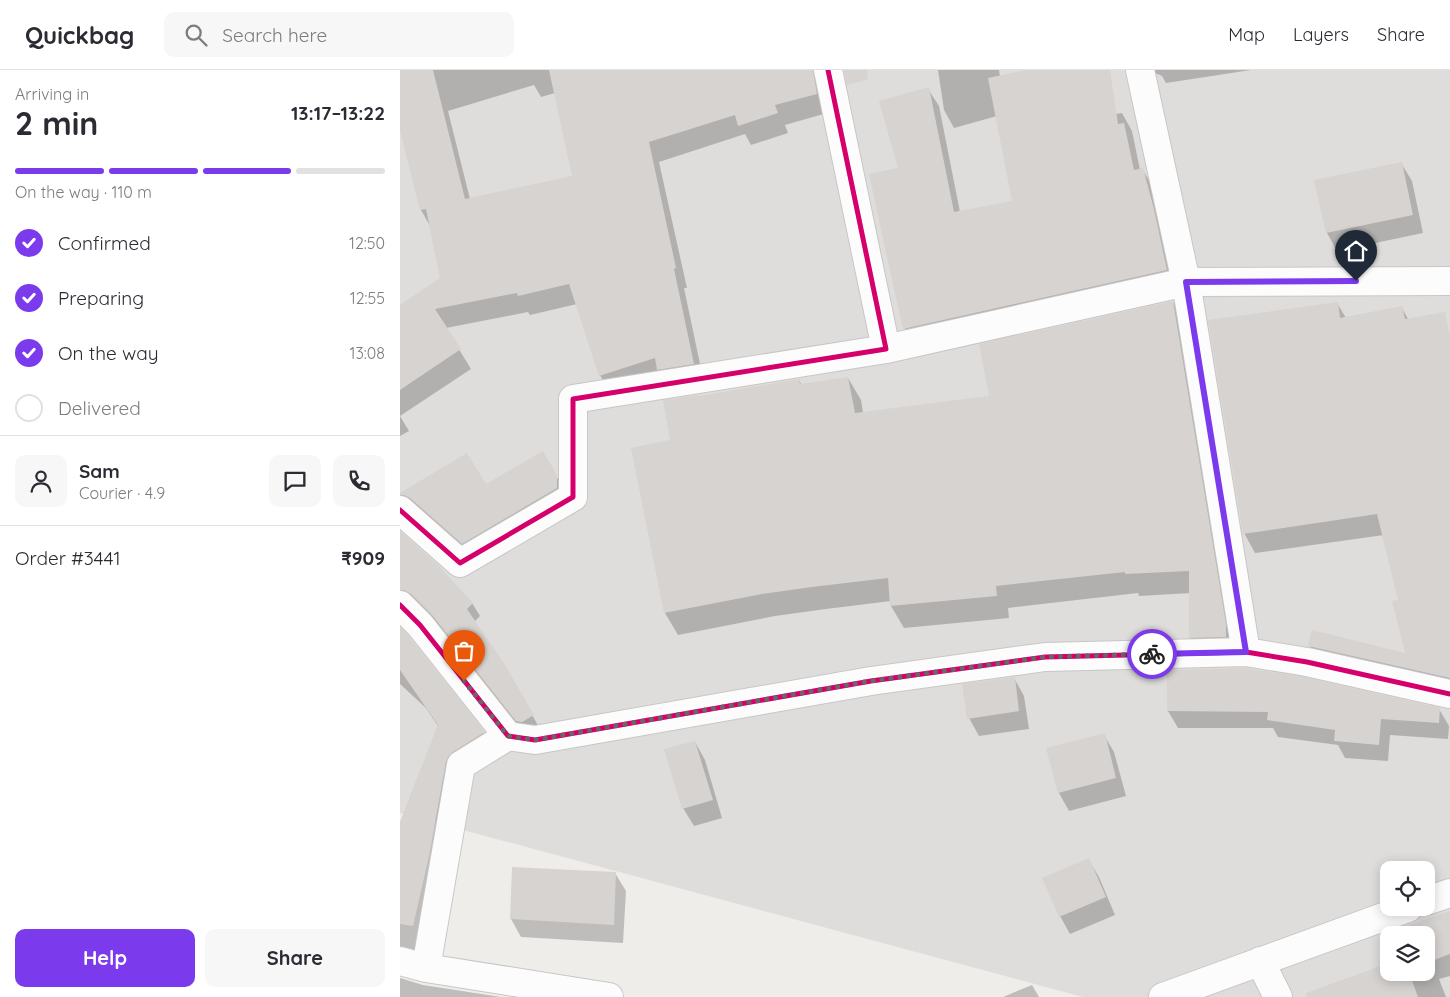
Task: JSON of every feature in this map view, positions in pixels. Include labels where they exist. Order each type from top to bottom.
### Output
[{"type":"street","points":[[828,70],[886,349]]},
{"type":"street","points":[[1140,70],[1186,282],[1246,652]]},
{"type":"street","points":[[400,510],[460,563],[573,497],[573,399],[886,349],[1186,282],[1450,281]]},
{"type":"street","points":[[400,605],[420,625],[508,736]]},
{"type":"street","points":[[426,968],[461,765],[508,736],[535,740],[870,681],[1045,657],[1246,652],[1307,662],[1450,694]]},
{"type":"street","points":[[1435,898],[1450,893]]},
{"type":"street","points":[[1163,997],[1386,916]]},
{"type":"street","points":[[400,961],[426,968],[609,997]]},
{"type":"street","points":[[1260,961],[1278,997]]},
{"type":"shaded area","points":[[400,70],[1450,70],[1450,997],[1083,997],[400,813]]},
{"type":"building","points":[[400,70],[433,70],[465,199],[572,176],[549,70],[813,70],[817,94],[775,105],[778,113],[738,126],[735,115],[649,142],[694,364],[657,370],[655,358],[599,376],[569,284],[518,296],[517,293],[435,309],[461,349],[400,390],[400,305],[440,278],[426,209],[420,210],[400,130]]},
{"type":"building","points":[[844,70],[867,70],[868,79],[847,85]]},
{"type":"building","points":[[1026,70],[1110,70],[1118,124],[1124,123],[1134,170],[1143,168],[1167,270],[903,329],[869,174],[898,168],[879,101],[929,87],[954,212],[1012,201],[988,78]]},
{"type":"building","points":[[1402,162],[1413,215],[1326,233],[1314,180]]},
{"type":"building","points":[[1173,301],[1226,624],[1226,637],[1189,638],[1189,571],[1125,574],[1125,572],[996,586],[997,596],[890,606],[888,578],[762,594],[664,613],[631,448],[670,440],[663,400],[700,396],[799,379],[800,384],[848,377],[855,413],[989,396],[979,344]]},
{"type":"building","points":[[1338,302],[1340,318],[1402,306],[1405,319],[1445,312],[1450,338],[1450,678],[1308,646],[1312,630],[1405,653],[1392,601],[1398,600],[1377,514],[1243,534],[1208,320]]},
{"type":"building","points":[[543,451],[557,475],[557,488],[462,544],[410,498],[400,495],[400,493],[467,453],[486,484]]},
{"type":"building","points":[[400,531],[437,564],[473,603],[467,609],[505,665],[534,715],[522,722],[516,721],[432,615],[411,594],[400,590]]},
{"type":"building","points":[[400,627],[485,732],[453,752],[446,762],[429,856],[413,926],[400,924],[400,822],[438,725],[400,670]]},
{"type":"building","points":[[1245,668],[1304,677],[1440,708],[1439,723],[1381,719],[1379,745],[1334,741],[1335,730],[1267,720],[1268,712],[1167,711],[1167,670]]},
{"type":"building","points":[[1015,677],[1019,711],[967,719],[962,684]]},
{"type":"building","points":[[1105,733],[1116,778],[1058,793],[1046,748]]},
{"type":"building","points":[[695,741],[713,800],[682,809],[664,749]]},
{"type":"building","points":[[1089,858],[1106,897],[1059,917],[1042,878]]},
{"type":"building","points":[[512,867],[616,872],[614,925],[510,919]]},
{"type":"building","points":[[1450,911],[1450,954],[1435,960],[1435,926],[1408,926]]},
{"type":"building","points":[[1380,966],[1380,981],[1412,981],[1418,997],[1307,997],[1306,993]]},
{"type":"cycle path","points":[[400,510],[460,563],[573,497],[573,399],[886,349],[828,70]]},
{"type":"cycle path","points":[[400,605],[420,625],[508,736],[535,740],[871,681],[1045,657],[1246,652],[1307,662],[1450,694]]},
{"type":"way so far","points":[[464,681],[508,736],[535,740],[870,681],[1045,657],[1152,654]]},
{"type":"route","points":[[1152,654],[1246,652],[1186,282],[1356,281]]}]
